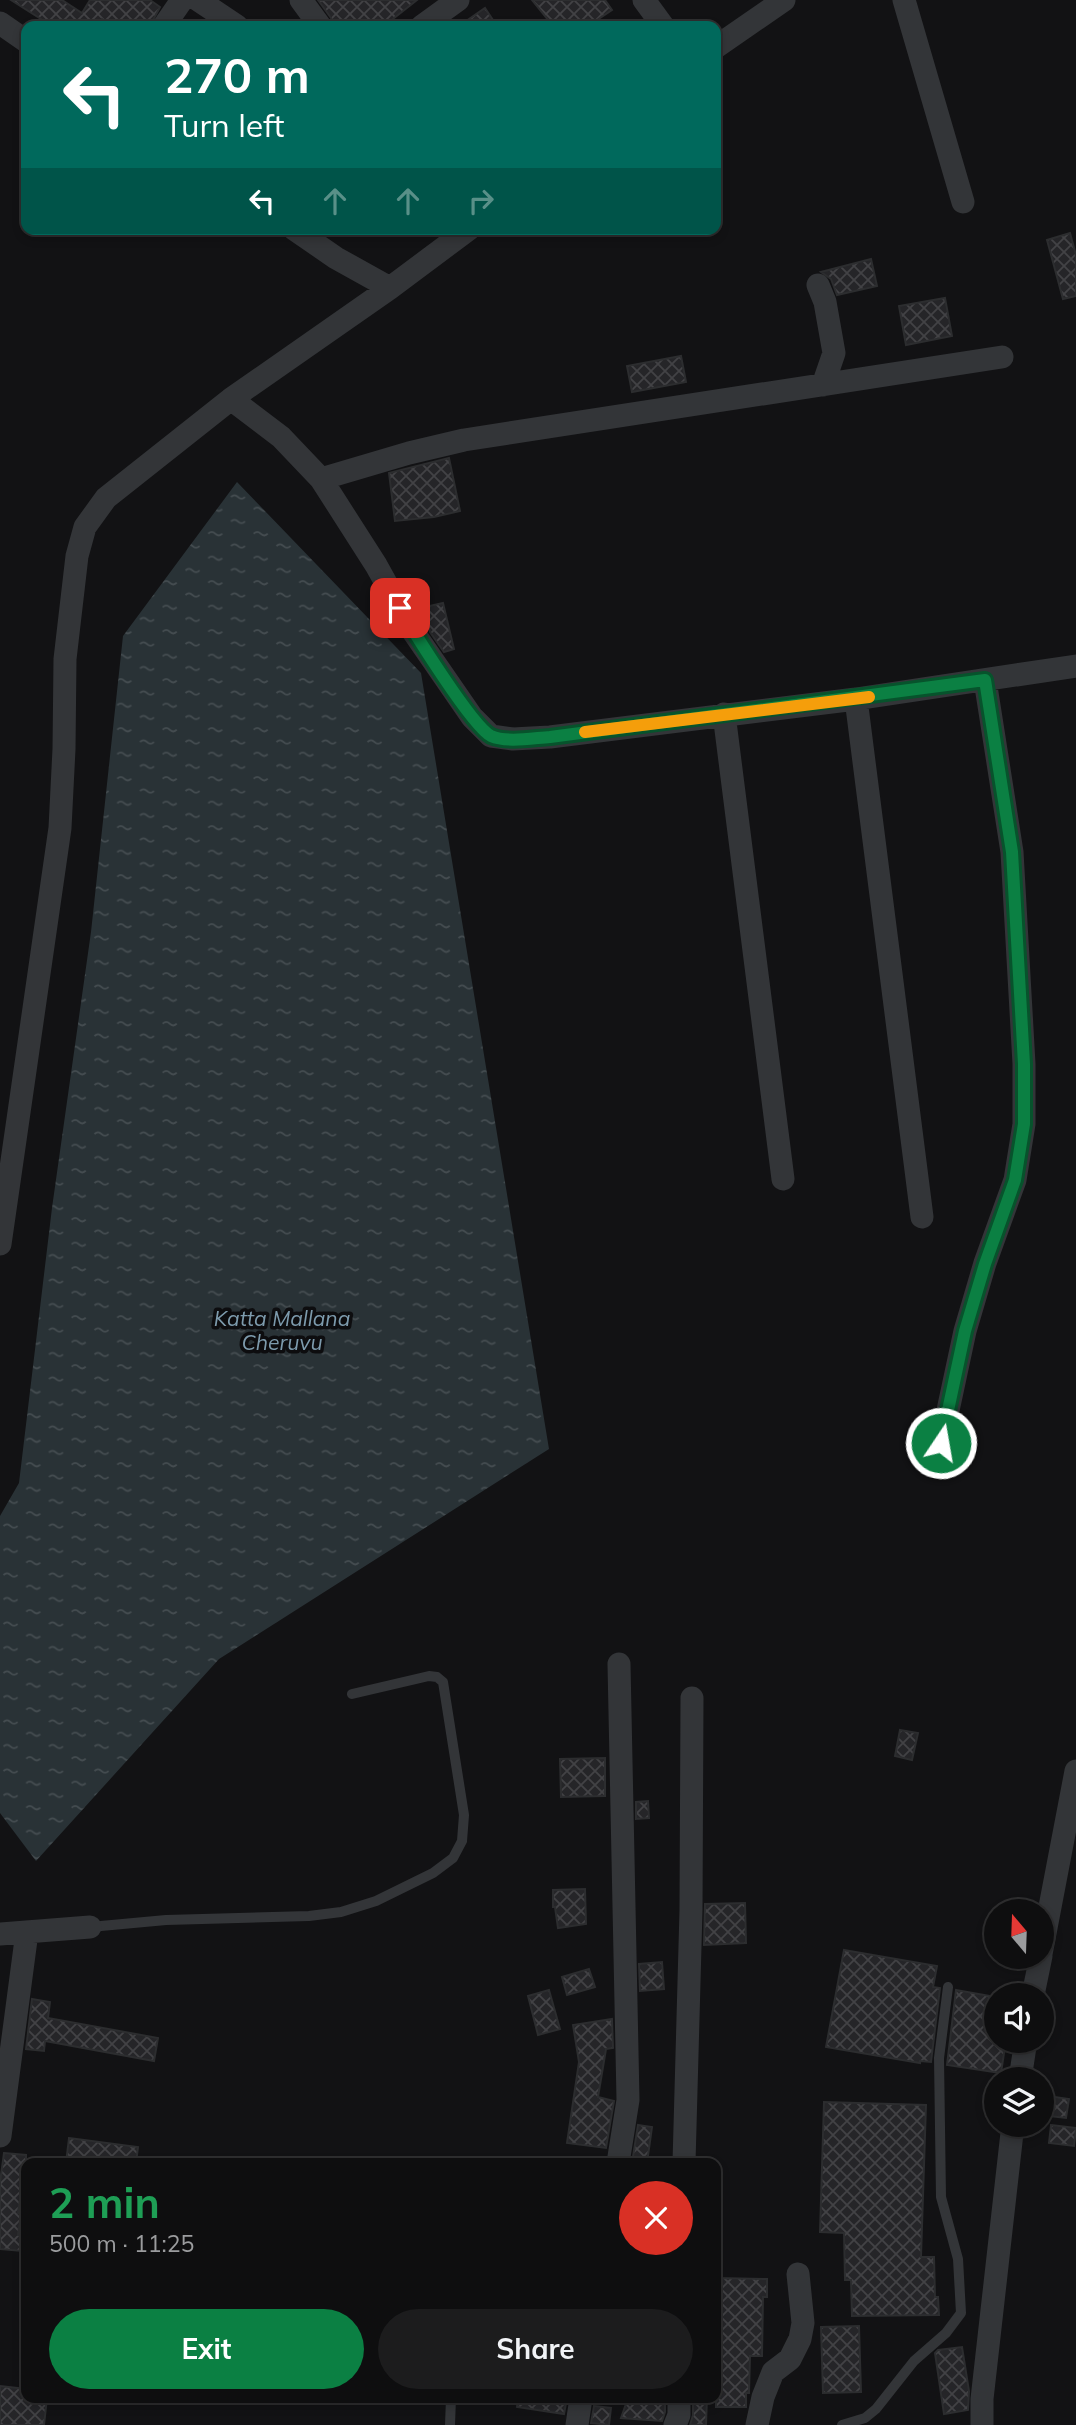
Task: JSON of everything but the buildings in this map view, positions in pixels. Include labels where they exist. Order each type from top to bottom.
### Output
[{"type":"street","points":[[167,21],[182,0]]},
{"type":"street","points":[[198,0],[230,21]]},
{"type":"street","points":[[301,0],[316,21]]},
{"type":"street","points":[[429,21],[458,0]]},
{"type":"street","points":[[644,0],[659,21]]},
{"type":"street","points":[[721,44],[784,0]]},
{"type":"street","points":[[904,0],[962,202]]},
{"type":"street","points":[[0,23],[21,38]]},
{"type":"street","points":[[303,235],[336,258],[390,289]]},
{"type":"street","points":[[1,1228],[60,828],[65,659],[77,556],[86,527],[106,498],[231,399],[390,289],[461,235]]},
{"type":"street","points":[[818,285],[825,302],[834,353],[823,385]]},
{"type":"street","points":[[321,479],[464,440],[1002,357]]},
{"type":"street","points":[[231,399],[281,437],[321,479],[376,565],[412,630],[472,717],[491,736],[513,739],[550,737],[856,699],[1076,666]]},
{"type":"street","points":[[941,1443],[965,1331],[1015,1180],[1024,1124],[1024,1064],[1012,852],[985,680]]},
{"type":"street","points":[[856,699],[922,1217]]},
{"type":"street","points":[[724,714],[783,1179]]},
{"type":"street","points":[[619,1664],[628,2100],[619,2158]]},
{"type":"street","points":[[684,2158],[691,1910],[692,1698]]},
{"type":"street","points":[[1052,1899],[1076,1771]]},
{"type":"street","points":[[0,1934],[90,1927]]},
{"type":"street","points":[[0,2136],[27,1932]]},
{"type":"street","points":[[982,2425],[982,2399],[1012,2137]]},
{"type":"street","points":[[757,2425],[763,2397],[773,2372],[790,2359],[800,2339],[803,2323],[798,2273]]},
{"type":"street","points":[[577,2425],[580,2403]]},
{"type":"street","points":[[675,2425],[680,2403]]},
{"type":"lane","points":[[90,1927],[166,1920],[309,1916],[341,1912],[376,1901],[433,1873],[453,1858],[463,1841],[464,1815],[443,1682],[437,1677],[429,1676],[352,1694]]},
{"type":"lane","points":[[842,2425],[864,2418],[876,2409],[914,2361],[946,2333],[961,2313],[958,2259],[941,2197],[939,2058],[948,1987]]},
{"type":"lane","points":[[450,2425],[451,2403]]},
{"type":"water","name":"Katta Mallana Cheruvu","points":[[237,482],[421,673],[549,1449],[219,1659],[36,1861],[0,1813],[0,1516],[19,1483],[52,1208],[91,932],[123,636]]},
{"type":"slow traffic","points":[[585,732],[869,697]]},
{"type":"route","points":[[400,608],[412,630],[472,717],[491,736],[513,739],[550,737],[856,699],[985,680],[1012,852],[1024,1064],[1024,1124],[1015,1180],[965,1331],[941,1443]]}]
